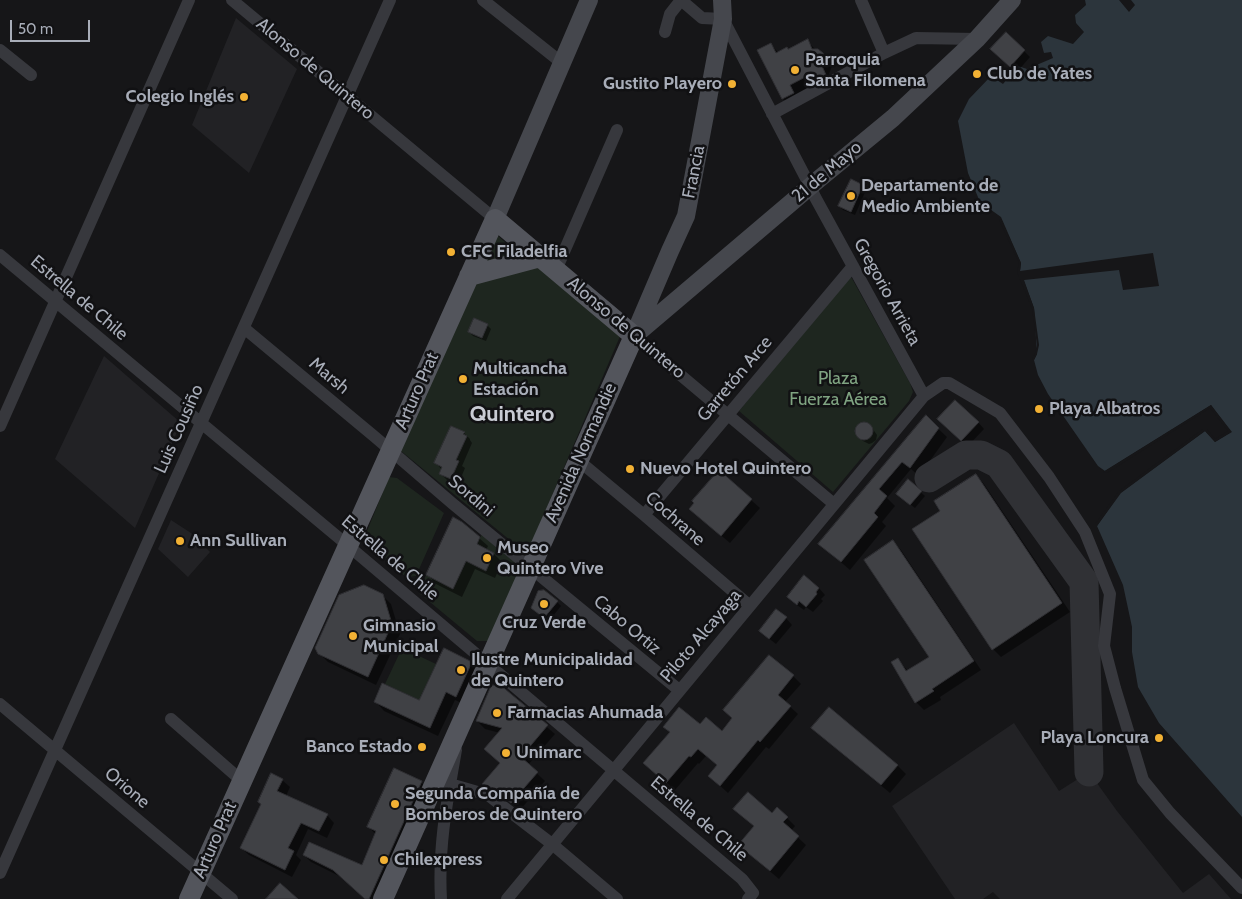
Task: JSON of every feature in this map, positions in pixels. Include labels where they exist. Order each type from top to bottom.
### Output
[{"type":"main road","name":"Alonso de Quintero","points":[[495,219],[634,336]]},
{"type":"main road","name":"Arturo Prat","points":[[189,899],[495,219]]},
{"type":"main road","points":[[469,276],[540,257]]},
{"type":"main road","name":"Avenida Normandie","points":[[382,899],[634,336]]},
{"type":"street","points":[[0,426],[189,0]]},
{"type":"street","name":"Alonso de Quintero","points":[[232,0],[495,219]]},
{"type":"street","name":"Luis Cousiño","points":[[0,873],[390,0]]},
{"type":"street","points":[[484,0],[562,63]]},
{"type":"street","name":"Arturo Prat","points":[[495,219],[589,0]]},
{"type":"street","points":[[665,32],[670,14],[681,0],[702,18],[723,19]]},
{"type":"street","name":"Francia","points":[[634,336],[686,216],[723,19],[722,0]]},
{"type":"street","points":[[861,0],[884,54]]},
{"type":"street","name":"21 de Mayo","points":[[634,336],[893,118],[977,39],[1012,0]]},
{"type":"street","name":"Gregorio Arrieta","points":[[723,19],[815,197],[924,396]]},
{"type":"street","points":[[772,114],[916,38],[977,39]]},
{"type":"street","points":[[0,50],[31,75]]},
{"type":"street","points":[[556,270],[617,130]]},
{"type":"street","name":"Estrella de Chile","points":[[0,255],[348,545],[742,879],[751,896]]},
{"type":"street","name":"Garretón Arce","points":[[644,515],[853,266]]},
{"type":"street","name":"Marsh","points":[[244,328],[391,450]]},
{"type":"street","name":"Alonso de Quintero","points":[[634,336],[834,504]]},
{"type":"street","name":"Piloto Alcayaga","points":[[506,899],[924,396],[943,383],[949,383],[1000,413],[1049,477],[1085,532],[1110,594],[1104,646],[1143,780],[1170,814],[1242,888]]},
{"type":"street","name":"Sordini","points":[[391,450],[530,568]]},
{"type":"street","name":"Cochrane","points":[[578,460],[749,605]]},
{"type":"street","name":"Cabo Ortiz","points":[[530,568],[679,690]]},
{"type":"street","name":"Orione","points":[[0,704],[232,899]]},
{"type":"street","name":"Arturo Prat","points":[[171,719],[242,781]]},
{"type":"street","points":[[441,899],[440,875],[443,822],[460,726]]},
{"type":"street","points":[[450,784],[488,795],[552,844],[617,899]]},
{"type":"shaded area","points":[[1085,0],[1119,0],[1129,12],[1135,5],[1131,0],[1242,0],[1242,817],[1159,723],[1138,687],[1132,652],[1132,627],[1123,585],[1097,526],[1120,493],[1205,431],[1215,442],[1231,432],[1211,405],[1105,471],[1098,466],[1048,394],[1038,375],[1034,360],[1037,354],[1034,308],[1020,271],[1021,263],[1001,217],[980,202],[968,173],[958,121],[969,99],[991,76],[1003,84],[1018,66],[1027,69],[1053,58],[1051,52],[1044,53],[1041,42],[1048,36],[1073,44],[1084,32],[1076,23],[1075,15],[1086,5]]},
{"type":"shaded area","name":"Colegio Inglés","points":[[236,18],[297,69],[249,173],[192,125]]},
{"type":"shaded area","points":[[104,356],[181,423],[135,528],[55,459]]},
{"type":"shaded area","name":"Ann Sullivan","points":[[171,520],[191,533],[210,552],[188,577],[158,549]]},
{"type":"shaded area","points":[[1014,723],[1059,791],[1089,772],[1117,811],[1183,893],[1209,874],[1231,899],[1000,899],[993,892],[983,899],[955,899],[892,806]]},
{"type":"green space","points":[[497,235],[519,255],[484,263]]},
{"type":"green space","points":[[535,262],[621,334],[527,554],[401,451],[472,280]]},
{"type":"green space","name":"Plaza Fuerza Aérea","points":[[850,275],[910,383],[913,392],[909,401],[833,492],[739,411]]},
{"type":"green space","points":[[389,477],[397,478],[444,513],[416,576],[406,577],[363,541]]},
{"type":"green space","points":[[482,534],[523,565],[488,641],[477,641],[419,593],[426,575],[453,589],[466,561],[486,570],[494,553],[477,544]]},
{"type":"green space","points":[[402,648],[436,664],[419,700],[385,684]]},
{"type":"pier","points":[[1001,219],[1021,263],[1020,271],[1153,253],[1159,286],[1123,290],[1119,270],[1024,280],[1034,308],[1039,345],[1037,354],[1034,360],[1032,360],[1037,345],[1032,309],[1017,272],[1019,263],[999,220]]},
{"type":"pier","points":[[1211,405],[1232,432],[1215,442],[1205,431],[1121,493],[1097,526],[1095,524],[1119,491],[1203,429],[1207,429],[1215,439],[1228,431],[1210,408],[1107,473],[1103,472]]},
{"type":"building","points":[[1006,32],[1025,50],[1010,67],[990,49]]},
{"type":"building","name":"Parroquia Santa Filomena","points":[[808,39],[812,49],[818,49],[823,53],[822,66],[826,75],[817,80],[813,73],[790,85],[794,93],[782,99],[757,50],[771,43],[776,53]]},
{"type":"building","name":"Departamento de Medio Ambiente","points":[[851,179],[863,185],[851,212],[838,206]]},
{"type":"building","points":[[474,318],[488,324],[482,338],[468,332]]},
{"type":"building","points":[[955,400],[979,422],[961,441],[937,419]]},
{"type":"building","points":[[926,415],[939,428],[910,468],[902,462],[879,489],[887,496],[874,513],[878,517],[841,562],[818,544]]},
{"type":"building","points":[[864,422],[870,425],[873,431],[870,437],[864,440],[858,437],[855,431],[858,425]]},
{"type":"building","points":[[451,426],[465,432],[463,434],[467,436],[456,460],[459,461],[451,479],[439,474],[442,467],[434,463]]},
{"type":"building","points":[[719,470],[752,499],[721,536],[689,509],[694,503],[692,501]]},
{"type":"building","points":[[976,474],[1062,603],[992,650],[912,529],[940,511],[934,501]]},
{"type":"building","points":[[908,479],[922,491],[910,505],[896,494]]},
{"type":"building","points":[[453,517],[480,537],[477,544],[494,553],[486,571],[466,561],[453,589],[426,575]]},
{"type":"building","points":[[893,540],[974,661],[932,689],[934,691],[915,703],[891,662],[898,658],[906,671],[929,657],[864,560]]},
{"type":"building","points":[[804,575],[819,588],[816,592],[817,594],[806,607],[799,601],[797,605],[787,597]]},
{"type":"building","name":"Gimnasio Municipal","points":[[364,585],[383,594],[392,624],[368,677],[318,654],[315,648],[339,595]]},
{"type":"building","name":"Cruz Verde","points":[[544,590],[558,601],[544,618],[531,608],[538,591]]},
{"type":"building","points":[[776,609],[787,617],[769,639],[759,631]]},
{"type":"building","points":[[444,648],[472,662],[456,697],[446,692],[430,728],[374,702],[382,683],[419,700]]},
{"type":"building","points":[[769,655],[794,675],[778,695],[791,706],[760,742],[758,740],[720,786],[708,776],[717,765],[698,749],[691,757],[689,756],[666,783],[643,763],[670,732],[663,727],[679,707],[700,724],[706,717],[722,731],[732,718],[723,710]]},
{"type":"building","name":"Unimarc","points":[[499,684],[548,725],[521,757],[538,772],[511,803],[493,788],[482,784],[500,763],[484,749],[502,728],[476,721],[491,686]]},
{"type":"building","points":[[829,707],[898,765],[881,785],[811,728]]},
{"type":"building","points":[[394,768],[422,781],[369,899],[365,899],[333,870],[303,855],[309,842],[362,865],[376,831],[367,827]]},
{"type":"building","points":[[271,773],[283,779],[277,791],[328,814],[319,831],[301,823],[288,848],[294,851],[285,870],[240,848],[261,804],[258,802]]},
{"type":"building","points":[[748,792],[772,813],[777,807],[788,817],[783,822],[799,836],[770,871],[738,845],[754,826],[733,809]]},
{"type":"building","points":[[280,883],[298,899],[266,899]]},
{"type":"taxiway","points":[[929,478],[966,455],[981,455],[999,464],[1084,582],[1089,772]]},
{"type":"place","name":"Parroquia Santa Filomena","points":[[795,70]]},
{"type":"place","name":"Club de Yates","points":[[977,74]]},
{"type":"place","name":"Gustito Playero","points":[[732,84]]},
{"type":"place","name":"Colegio Inglés","points":[[244,97]]},
{"type":"place","name":"Departamento de Medio Ambiente","points":[[851,196]]},
{"type":"place","name":"CFC Filadelfia","points":[[451,252]]},
{"type":"place","name":"Multicancha Estación","points":[[463,379]]},
{"type":"place","name":"Playa Albatros","points":[[1039,409]]},
{"type":"place","name":"Nuevo Hotel Quintero","points":[[630,469]]},
{"type":"place","name":"Ann Sullivan","points":[[180,541]]},
{"type":"place","name":"Museo Quintero Vive","points":[[487,558]]},
{"type":"place","name":"Cruz Verde","points":[[544,604]]},
{"type":"place","name":"Gimnasio Municipal","points":[[353,636]]},
{"type":"place","name":"Ilustre Municipalidad de Quintero","points":[[461,670]]},
{"type":"place","name":"Farmacias Ahumada","points":[[497,713]]},
{"type":"place","name":"Playa Loncura","points":[[1159,738]]},
{"type":"place","name":"Banco Estado","points":[[422,747]]},
{"type":"place","name":"Unimarc","points":[[506,753]]},
{"type":"place","name":"Segunda Compañía de Bomberos de Quintero","points":[[395,804]]},
{"type":"place","name":"Chilexpress","points":[[384,860]]},
{"type":"district","name":"Quintero","points":[[512,415]]}]
